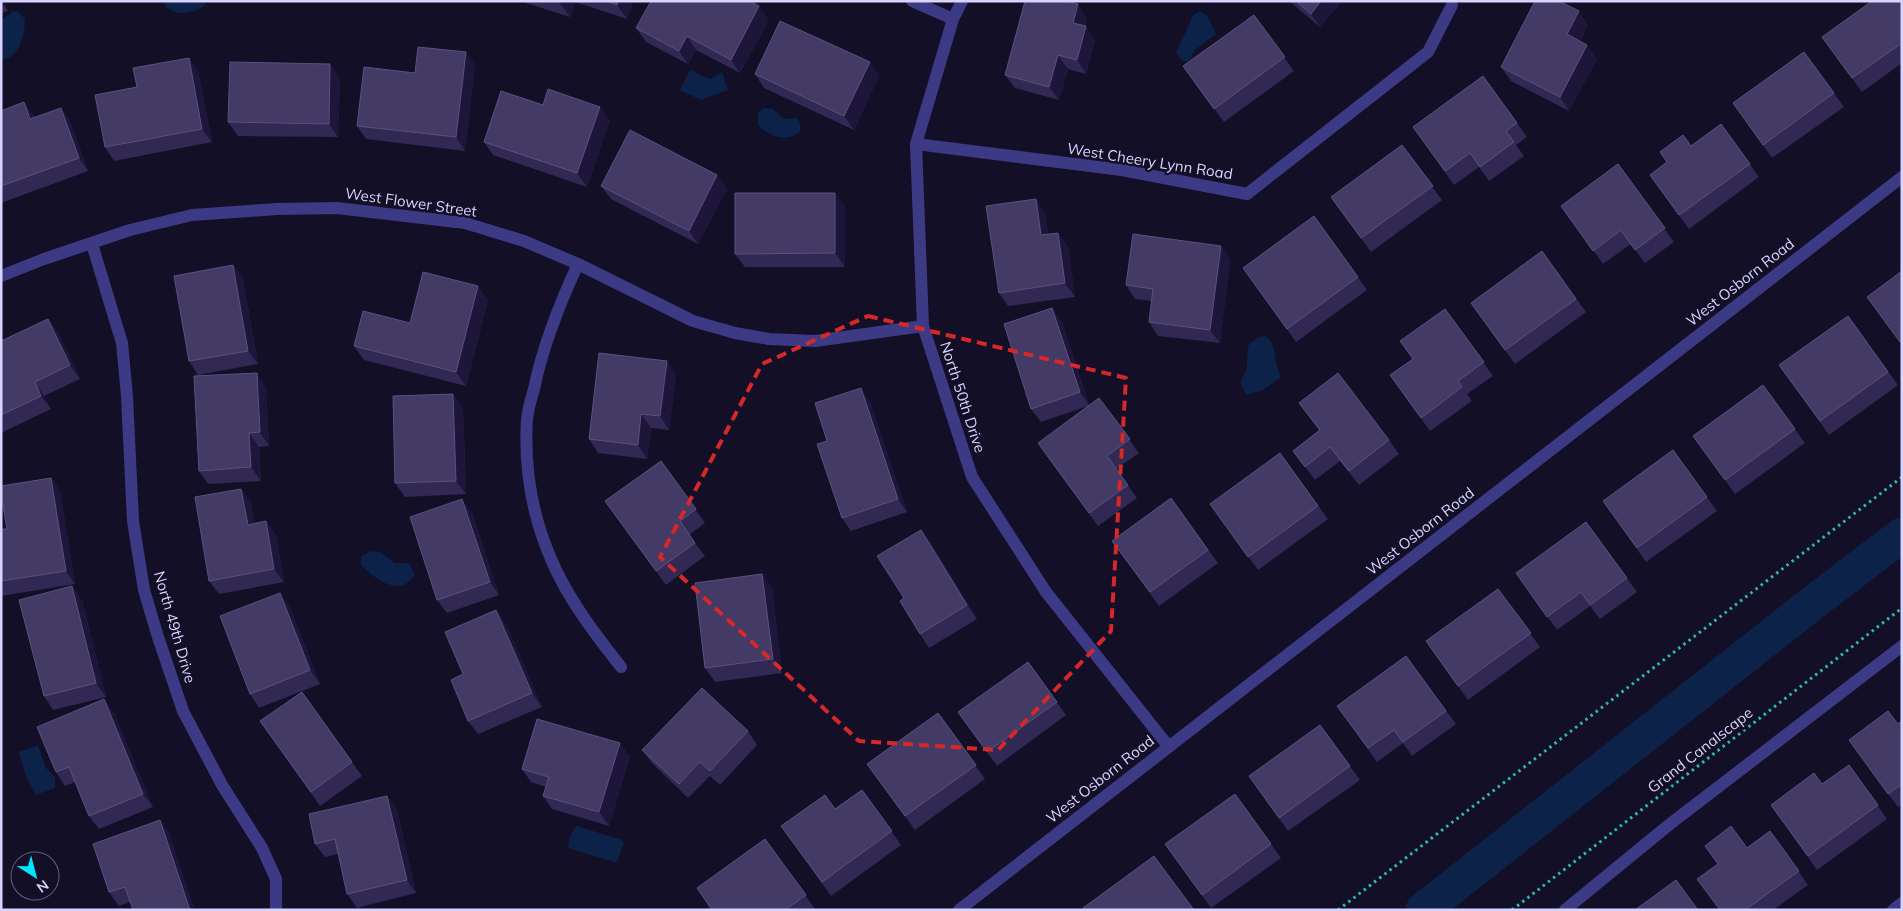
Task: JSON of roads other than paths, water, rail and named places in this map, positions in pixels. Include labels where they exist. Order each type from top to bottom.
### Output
[{"type":"street","points":[[912,1],[953,19]]},
{"type":"street","name":"North 50th Drive","points":[[962,1],[953,19],[916,144],[924,326],[972,477],[1046,592],[1169,747]]},
{"type":"street","name":"West Cheery Lynn Road","points":[[916,144],[1122,170],[1247,194],[1428,52],[1452,5]]},
{"type":"street","name":"West Osborn Road","points":[[958,910],[1902,177]]},
{"type":"street","name":"West Flower Street","points":[[1,276],[44,259],[130,230],[192,215],[276,209],[337,208],[465,223],[524,241],[578,264],[694,321],[735,333],[769,339],[815,341],[924,326]]},
{"type":"street","name":"North 49th Drive","points":[[92,244],[122,343],[127,396],[132,521],[144,590],[183,711],[222,785],[262,848],[276,879],[276,910]]},
{"type":"street","points":[[578,264],[560,304],[540,358],[527,417],[526,458],[534,510],[551,560],[570,597],[621,667]]},
{"type":"street","points":[[1565,910],[1670,824],[1902,646]]},
{"type":"street","points":[[1893,910],[1902,903]]},
{"type":"water","points":[[162,1],[205,1],[204,6],[199,9],[182,13],[171,10]]},
{"type":"water","points":[[17,11],[25,19],[20,45],[17,51],[7,59],[1,60],[2,20],[12,12]]},
{"type":"water","points":[[1200,12],[1207,15],[1216,34],[1195,50],[1191,59],[1186,62],[1180,59],[1176,52],[1194,14]]},
{"type":"water","points":[[690,70],[710,79],[722,72],[728,90],[701,100],[680,90]]},
{"type":"water","points":[[763,108],[773,109],[784,119],[797,118],[801,129],[797,134],[786,138],[768,133],[758,125],[758,113]]},
{"type":"water","points":[[1265,336],[1274,348],[1280,378],[1263,390],[1247,395],[1241,381],[1247,366],[1249,344],[1257,338]]},
{"type":"water","points":[[370,551],[380,552],[395,563],[409,563],[415,574],[403,585],[395,586],[381,581],[361,565],[361,557]]},
{"type":"water","points":[[38,745],[46,768],[55,777],[55,788],[36,795],[25,774],[19,752]]},
{"type":"water","points":[[577,826],[622,840],[624,843],[617,862],[568,848],[570,836]]},
{"type":"waterway","points":[[1423,910],[1819,598],[1902,535]]}]
